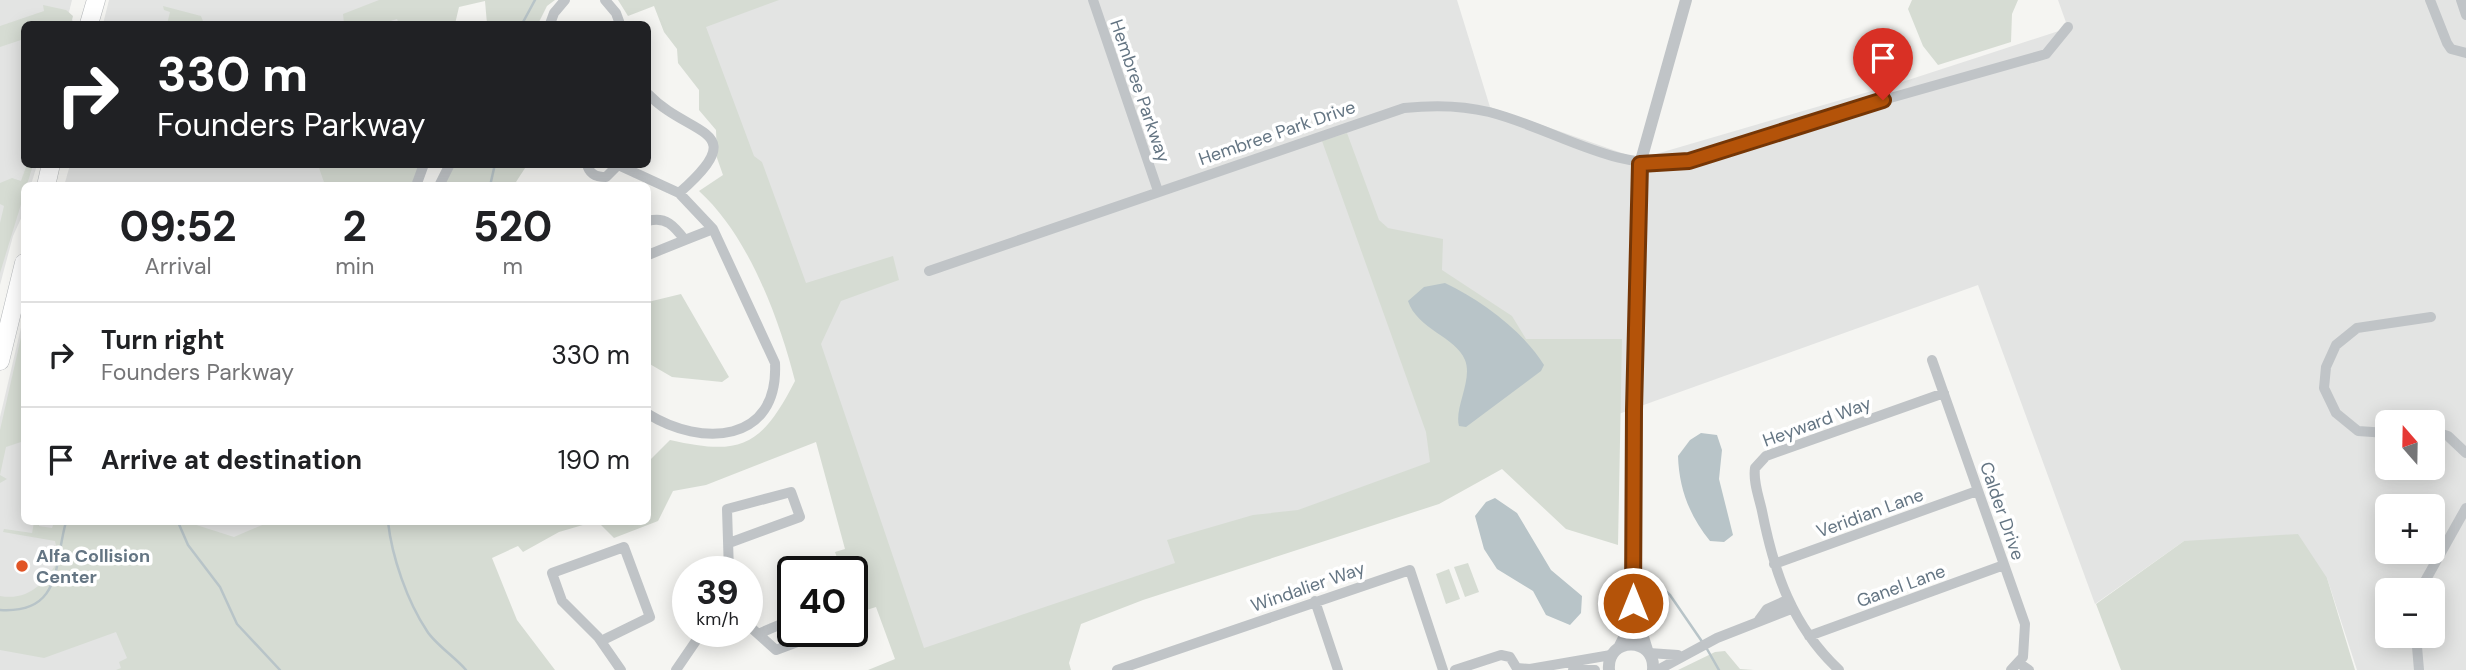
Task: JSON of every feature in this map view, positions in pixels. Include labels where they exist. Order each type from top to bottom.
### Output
[{"type":"highway","points":[[90,21],[96,0]]},
{"type":"highway","points":[[0,361],[21,276]]},
{"type":"street","points":[[551,21],[565,0]]},
{"type":"street","points":[[605,0],[611,5],[619,21]]},
{"type":"street","name":"Hembree Parkway","points":[[1093,0],[1158,191]]},
{"type":"street","points":[[1609,670],[1616,650],[1629,628],[1633,603],[1640,164],[1686,0]]},
{"type":"street","points":[[2430,0],[2446,43],[2451,49],[2466,53]]},
{"type":"street","points":[[2461,0],[2466,15]]},
{"type":"street","name":"Hembree Park Drive","points":[[929,271],[1378,115],[1427,105],[1460,106],[1489,112],[1589,150],[1640,164],[1689,161],[1830,115],[2046,54],[2068,27]]},
{"type":"street","points":[[651,97],[709,136],[715,145],[712,159],[678,193]]},
{"type":"street","points":[[589,168],[598,177],[613,173],[615,168]]},
{"type":"street","points":[[623,168],[678,193],[713,229],[772,351],[776,377],[774,388],[760,415],[730,433],[697,435],[651,415]]},
{"type":"street","points":[[651,221],[662,219],[670,222],[685,240]]},
{"type":"street","points":[[651,254],[713,229]]},
{"type":"street","points":[[2375,432],[2358,431],[2336,413],[2323,388],[2326,367],[2336,345],[2357,328],[2431,317]]},
{"type":"street","name":"Calder Drive","points":[[1932,360],[2026,630],[2015,667],[2029,670]]},
{"type":"street","name":"Heyward Way","points":[[1839,670],[1809,636],[1789,605],[1774,564],[1754,474],[1757,462],[1766,456],[1944,393]]},
{"type":"street","points":[[2445,435],[2466,453]]},
{"type":"street","name":"Veridian Lane","points":[[1774,564],[1978,491]]},
{"type":"street","points":[[729,543],[800,517],[791,492],[727,509],[729,556]]},
{"type":"street","points":[[2427,578],[2466,508]]},
{"type":"street","points":[[601,641],[650,617],[624,547],[552,573],[562,601],[601,641],[621,670]]},
{"type":"street","name":"Ganel Lane","points":[[1809,636],[2004,565]]},
{"type":"street","name":"Windalier Way","points":[[1117,670],[1410,570],[1443,670]]},
{"type":"street","points":[[1315,601],[1338,670]]},
{"type":"street","points":[[1633,603],[1653,670]]},
{"type":"street","points":[[1658,670],[1682,654],[1759,620],[1767,609],[1789,605]]},
{"type":"street","points":[[763,638],[776,650],[784,647]]},
{"type":"street","points":[[1455,670],[1501,655],[1510,657],[1517,669],[1530,669],[1637,644],[1648,651],[1682,654]]},
{"type":"street","points":[[677,670],[692,647]]},
{"type":"street","points":[[2417,648],[2419,670]]},
{"type":"street","points":[[1573,670],[1595,670]]},
{"type":"shaded area","points":[[0,0],[72,0],[69,12],[73,21],[21,21],[21,168],[36,168],[32,182],[21,182],[21,219],[13,236],[0,285]]},
{"type":"shaded area","points":[[109,0],[477,0],[422,16],[423,21],[104,21]]},
{"type":"shaded area","points":[[379,0],[555,0],[547,6],[540,21],[487,21],[485,1],[459,7],[456,21],[344,21],[343,14]]},
{"type":"shaded area","points":[[618,0],[779,0],[706,27],[754,156],[762,162],[806,283],[893,256],[899,280],[841,301],[821,344],[924,648],[1175,563],[1167,540],[1253,515],[1298,510],[1430,462],[1426,432],[1322,141],[1347,133],[1379,220],[1388,228],[1443,239],[1442,270],[1512,316],[1526,339],[1622,339],[1618,545],[1566,529],[1502,469],[1439,504],[1143,600],[1081,624],[1069,663],[1071,670],[868,670],[895,659],[876,607],[868,610],[868,556],[836,556],[835,552],[845,549],[816,442],[706,485],[673,491],[658,521],[651,524],[651,459],[670,440],[715,447],[732,446],[746,441],[759,433],[771,420],[795,381],[771,305],[747,254],[717,209],[699,191],[723,175],[717,158],[716,130],[699,110],[699,90],[678,63],[677,49],[664,32],[654,6],[628,16]]},
{"type":"shaded area","points":[[677,0],[1457,0],[1490,107],[1639,159],[1899,83],[2068,28],[2058,0],[2466,0],[2466,670],[2357,670],[2327,578],[2184,541],[2095,604],[1978,285],[1042,621],[922,660]]},
{"type":"shaded area","points":[[1912,0],[2018,0],[2012,14],[2011,42],[1938,65],[1923,46],[1908,9]]},
{"type":"shaded area","points":[[43,5],[66,10],[73,16],[72,21],[21,21],[21,40],[0,47],[0,26],[44,11]]},
{"type":"shaded area","points":[[163,6],[201,16],[203,21],[168,21],[170,12],[164,10]]},
{"type":"shaded area","points":[[26,168],[32,168],[28,182],[21,182],[21,204],[0,273],[0,223],[4,206],[0,204],[0,183],[12,178],[21,181]]},
{"type":"shaded area","points":[[69,168],[411,168],[399,182],[65,182]]},
{"type":"shaded area","points":[[319,168],[420,168],[414,182],[324,182]]},
{"type":"shaded area","points":[[451,168],[525,168],[516,182],[443,182]]},
{"type":"shaded area","points":[[1445,283],[1473,298],[1500,318],[1525,340],[1544,365],[1541,371],[1466,427],[1459,426],[1458,419],[1467,376],[1465,360],[1454,345],[1419,319],[1408,301],[1424,287]]},
{"type":"shaded area","points":[[681,294],[729,377],[722,382],[672,377],[651,365],[651,301]]},
{"type":"shaded area","points":[[21,328],[21,525],[320,525],[193,670],[0,670],[0,417]]},
{"type":"shaded area","points":[[21,337],[21,442],[6,447],[0,475],[0,430]]},
{"type":"shaded area","points":[[1701,433],[1717,435],[1722,450],[1719,479],[1733,535],[1724,542],[1710,541],[1703,531],[1686,501],[1680,479],[1678,456],[1690,440]]},
{"type":"shaded area","points":[[1495,498],[1517,513],[1551,570],[1582,596],[1581,613],[1570,625],[1546,615],[1533,591],[1497,569],[1484,549],[1475,516],[1486,502]]},
{"type":"shaded area","points":[[33,525],[52,528],[53,525],[196,525],[234,537],[262,525],[583,525],[559,532],[523,552],[518,546],[492,558],[517,620],[555,670],[116,670],[121,668],[119,662],[127,658],[116,632],[44,658],[0,650],[0,596],[28,593],[42,583],[59,559],[55,541],[3,532],[4,529],[32,533]]},
{"type":"shaded area","points":[[601,525],[648,525],[614,538]]},
{"type":"shaded area","points":[[2298,534],[2327,578],[2355,670],[2121,670],[2096,604],[2184,541]]},
{"type":"shaded area","points":[[1468,563],[1479,592],[1465,597],[1454,567]]},
{"type":"shaded area","points":[[1449,569],[1460,599],[1446,604],[1436,574]]},
{"type":"shaded area","points":[[1725,651],[1740,669],[1754,670],[1678,670],[1715,652]]},
{"type":"waterway","points":[[524,21],[535,0]]},
{"type":"waterway","points":[[491,182],[494,168]]},
{"type":"waterway","points":[[0,610],[20,609],[35,604],[45,595],[52,583],[65,525]]},
{"type":"waterway","points":[[179,525],[188,545],[220,587],[237,624],[280,670]]},
{"type":"waterway","points":[[389,525],[393,550],[413,606],[435,641],[466,670]]},
{"type":"waterway","points":[[1651,578],[1670,595],[1703,643]]},
{"type":"waterway","points":[[1707,649],[1719,670]]},
{"type":"place","name":"Alfa Collision Center","points":[[22,566]]},
{"type":"route","points":[[1633,603],[1640,164],[1689,161],[1883,100]]}]
